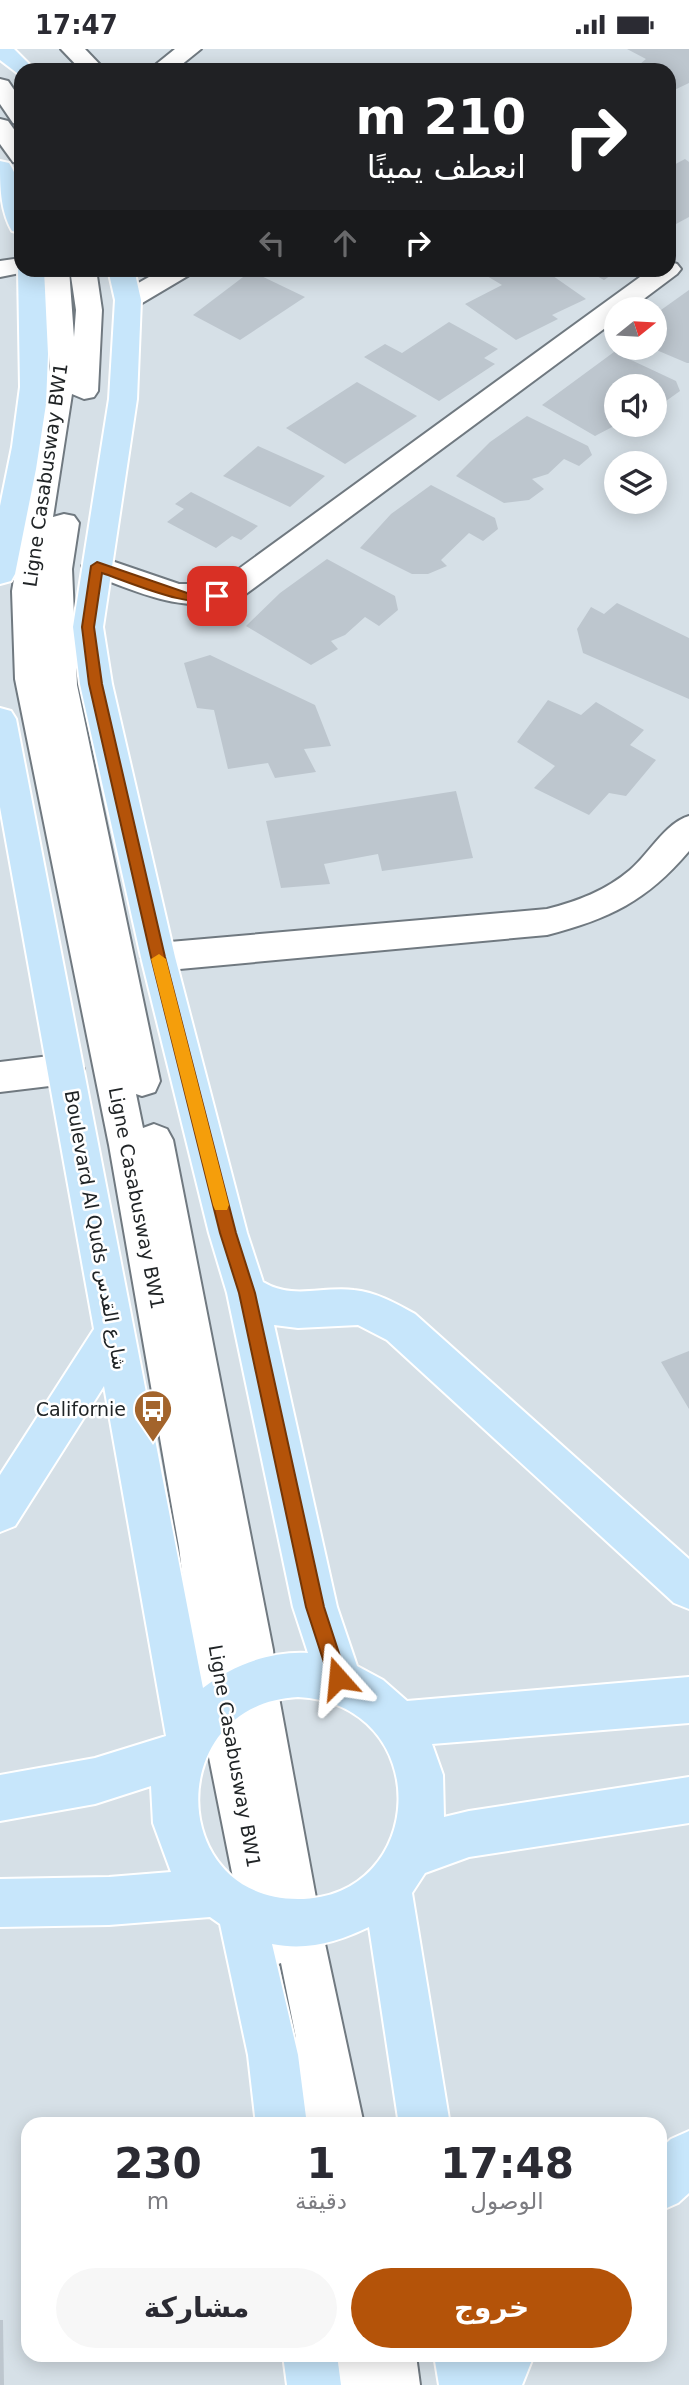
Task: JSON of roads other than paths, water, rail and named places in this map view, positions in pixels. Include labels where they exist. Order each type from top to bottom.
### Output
[{"type":"main road","points":[[1,49],[16,63]]},
{"type":"main road","points":[[0,168],[14,207]]},
{"type":"main road","points":[[0,574],[25,456],[32,402],[34,335],[31,277]]},
{"type":"main road","points":[[124,285],[123,400],[88,627],[96,684],[158,957],[225,1220],[247,1293],[315,1607],[338,1678]]},
{"type":"main road","name":"Boulevard Al Quds شارع القدس","points":[[0,719],[115,1330],[129,1419],[158,1557],[187,1747]]},
{"type":"main road","points":[[247,1293],[262,1304],[281,1310],[297,1312],[352,1307],[375,1313],[401,1327],[689,1588]]},
{"type":"main road","points":[[0,1512],[115,1330]]},
{"type":"main road","points":[[281,2117],[254,1913],[196,1870],[183,1842],[177,1812],[178,1782],[187,1747],[207,1715],[238,1691],[282,1674],[310,1672],[338,1678],[363,1691],[398,1724],[407,1738],[418,1769],[421,1803],[415,1837],[396,1871],[424,2117]]},
{"type":"main road","points":[[398,1724],[689,1700]]},
{"type":"main road","points":[[0,1798],[94,1781],[187,1747]]},
{"type":"main road","points":[[0,1903],[109,1901],[328,1922],[352,1912],[396,1871],[442,1841],[469,1833],[689,1800]]},
{"type":"main road","points":[[311,2362],[314,2385]]},
{"type":"main road","points":[[462,2362],[466,2385]]},
{"type":"main road","points":[[495,2385],[504,2362]]},
{"type":"street","points":[[72,49],[87,63]]},
{"type":"street","points":[[170,63],[190,49]]},
{"type":"street","points":[[0,86],[14,107]]},
{"type":"street","points":[[0,126],[14,147]]},
{"type":"street","name":"Ligne Casabusway BW1","points":[[57,277],[63,366],[27,591],[31,679],[128,1145],[201,1547],[238,1691],[254,1913],[306,2117]]},
{"type":"street","name":"Ligne Casabusway BW1","points":[[84,277],[89,310],[84,392],[57,569],[61,685],[154,1140],[251,1650],[238,1691]]},
{"type":"street","points":[[124,285],[153,277]]},
{"type":"street","points":[[97,566],[189,598],[217,596],[228,592],[657,277]]},
{"type":"street","points":[[158,957],[547,922],[585,913],[609,904],[642,881],[689,828]]},
{"type":"street","points":[[0,1077],[66,1069]]},
{"type":"street","name":"Ligne Casabusway BW1","points":[[254,1913],[337,2117]]},
{"type":"street","points":[[358,2362],[363,2385]]},
{"type":"street","points":[[390,2362],[393,2385]]},
{"type":"place","name":"Californie","points":[[153,1443]]}]
